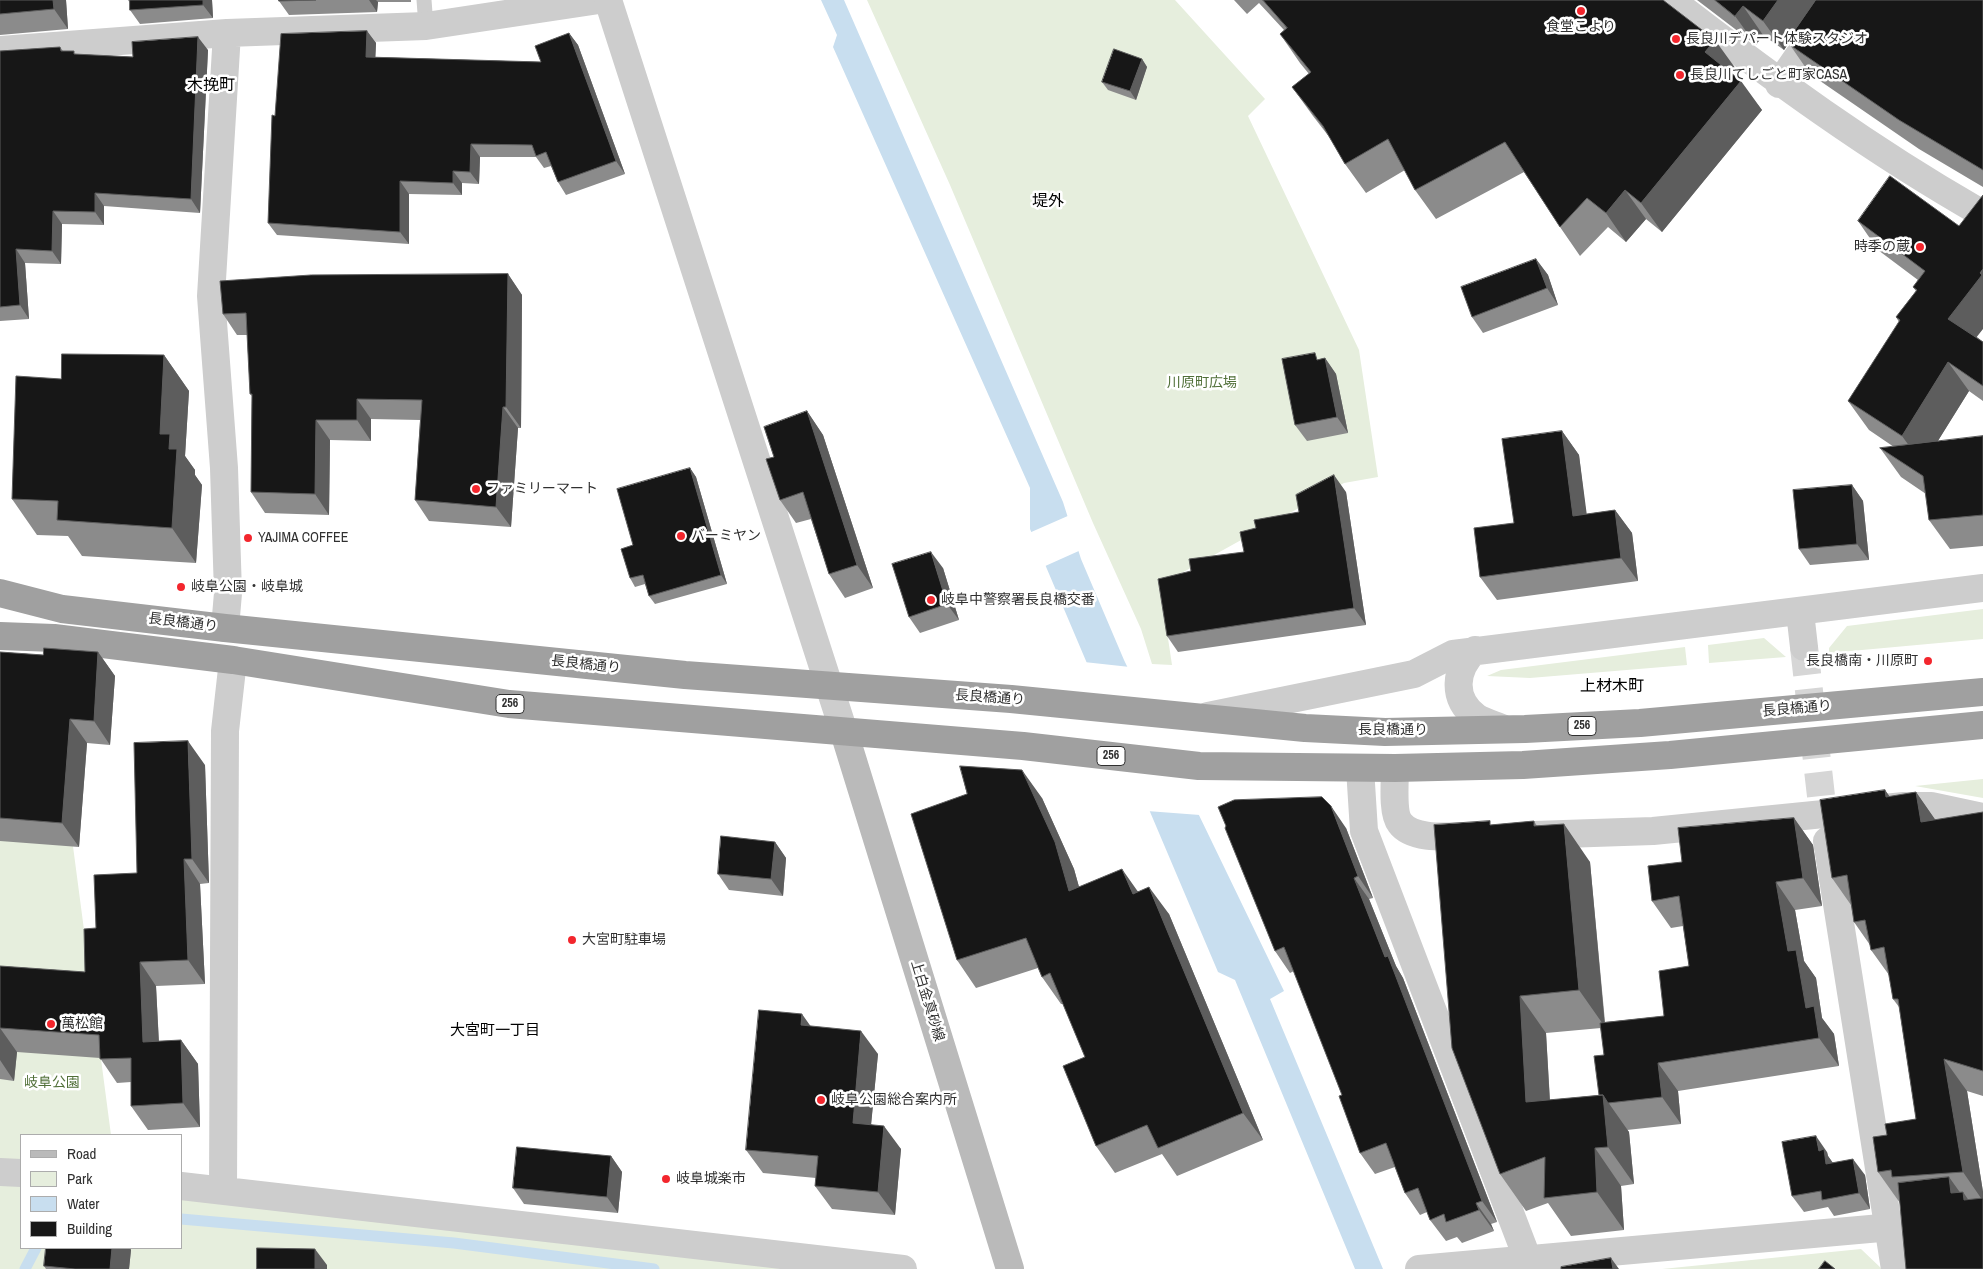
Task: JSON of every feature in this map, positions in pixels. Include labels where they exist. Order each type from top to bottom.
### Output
[{"type":"highway","name":"長良橋通り","points":[[0,593],[62,609],[225,628],[685,675],[1011,699],[1304,728],[1385,732],[1640,723],[1983,692]]},
{"type":"highway","name":"256","points":[[0,636],[54,638],[233,660],[509,704],[1023,746],[1199,766],[1395,768],[1523,765],[1670,755],[1983,725]]},
{"type":"main road","name":"上白金真砂線","points":[[844,732],[1010,1269]]},
{"type":"street","points":[[0,50],[227,32],[425,13],[599,0]]},
{"type":"street","points":[[608,0],[844,732]]},
{"type":"street","points":[[1671,0],[1780,84],[1873,149],[1983,214]]},
{"type":"street","points":[[1780,84],[1837,0]]},
{"type":"street","points":[[225,628],[228,593],[224,468],[211,296],[227,32]]},
{"type":"street","points":[[1192,716],[1414,674],[1452,654],[1475,650],[1800,612],[1983,588]]},
{"type":"street","points":[[1800,612],[1804,647]]},
{"type":"street","points":[[1475,650],[1464,660],[1458,677],[1462,702],[1476,717],[1504,729]]},
{"type":"street","points":[[223,1189],[225,731],[233,660]]},
{"type":"street","points":[[1360,768],[1364,831],[1520,1261]]},
{"type":"street","points":[[1395,768],[1396,813],[1399,823],[1410,832],[1433,837],[1654,830],[1822,805],[1931,806],[1983,817]]},
{"type":"street","points":[[1822,805],[1895,1269]]},
{"type":"street","points":[[0,1172],[20,1173]]},
{"type":"street","points":[[182,1186],[223,1189],[903,1269]]},
{"type":"street","points":[[1419,1269],[1983,1220]]},
{"type":"green space","name":"川原町広場","points":[[867,0],[1175,0],[1265,99],[1248,116],[1359,350],[1378,477],[1344,483],[1160,585],[1172,665],[1152,664],[1141,629],[1093,523],[950,185]]},
{"type":"green space","points":[[1983,609],[1983,639],[1829,653],[1829,648],[1847,626]]},
{"type":"green space","points":[[1764,638],[1786,657],[1709,663],[1708,645]]},
{"type":"green space","points":[[1685,647],[1687,665],[1530,678],[1487,676],[1501,670]]},
{"type":"green space","name":"岐阜公園","points":[[0,697],[54,702],[111,1134],[20,1134],[20,1249],[182,1249],[182,1188],[877,1269],[0,1269]]},
{"type":"green space","points":[[1983,779],[1983,798],[1915,786]]},
{"type":"green space","points":[[1861,1249],[1882,1269],[1662,1269]]},
{"type":"water","points":[[821,0],[844,0],[1063,502],[1081,559],[1124,660],[1284,991],[1270,999],[1383,1269],[1355,1269],[1235,980],[1218,972],[1030,529],[1030,488],[833,47],[837,35]]},
{"type":"pier","points":[[1070,515],[1081,550],[1043,567],[1029,533]]},
{"type":"pier","points":[[1084,662],[1130,667],[1200,815],[1147,811]]},
{"type":"building","points":[[0,0],[53,0],[54,9],[0,14]]},
{"type":"building","points":[[130,0],[203,0],[203,5],[130,10]]},
{"type":"building","points":[[279,0],[316,0],[279,1]]},
{"type":"building","points":[[1263,0],[1663,0],[1715,40],[1705,52],[1741,81],[1641,203],[1625,190],[1606,213],[1587,198],[1560,227],[1505,142],[1415,190],[1388,139],[1345,164],[1323,126],[1292,87],[1311,72],[1280,34],[1287,28]]},
{"type":"building","points":[[1715,0],[1778,0],[1763,21],[1743,6],[1735,16]]},
{"type":"building","points":[[1816,0],[1983,0],[1983,170],[1899,120],[1790,45],[1792,41],[1789,39]]},
{"type":"building","points":[[367,31],[366,57],[541,62],[535,46],[569,33],[616,161],[558,182],[546,152],[536,156],[532,145],[471,144],[470,172],[453,171],[453,183],[400,181],[400,232],[268,223],[272,115],[275,116],[281,34]]},
{"type":"building","points":[[198,37],[191,199],[95,193],[95,212],[53,211],[52,251],[16,249],[20,305],[0,307],[0,51],[60,47],[61,51],[74,51],[74,54],[133,57],[132,42]]},
{"type":"building","points":[[1114,49],[1142,59],[1130,91],[1102,82]]},
{"type":"building","points":[[1890,176],[1959,226],[1983,195],[1983,269],[1980,273],[1982,275],[1948,319],[1983,342],[1983,386],[1948,362],[1902,436],[1848,401],[1900,320],[1896,317],[1917,290],[1913,287],[1925,271],[1858,221]]},
{"type":"building","points":[[1536,259],[1547,288],[1472,317],[1461,287]]},
{"type":"building","points":[[508,274],[506,407],[503,407],[496,507],[415,500],[422,400],[357,399],[357,420],[316,420],[315,494],[251,492],[252,394],[250,394],[246,313],[223,314],[220,281],[311,275]]},
{"type":"building","points":[[1315,353],[1317,360],[1325,358],[1337,417],[1295,425],[1282,359]]},
{"type":"building","points":[[62,354],[164,355],[160,434],[170,434],[169,449],[177,449],[172,528],[57,520],[58,501],[12,499],[16,376],[61,379]]},
{"type":"building","points":[[807,411],[857,565],[829,574],[803,492],[780,500],[766,459],[774,457],[764,427]]},
{"type":"building","points":[[1562,431],[1573,516],[1615,510],[1621,558],[1480,577],[1474,528],[1514,523],[1502,439]]},
{"type":"building","points":[[1983,436],[1983,515],[1929,520],[1923,476],[1880,448]]},
{"type":"building","points":[[690,468],[721,575],[649,596],[643,575],[630,578],[621,549],[633,545],[617,489]]},
{"type":"building","points":[[1334,475],[1354,608],[1167,636],[1158,579],[1191,571],[1189,559],[1244,552],[1240,532],[1256,528],[1254,520],[1299,512],[1296,495]]},
{"type":"building","points":[[1852,485],[1857,544],[1799,549],[1793,490]]},
{"type":"building","points":[[931,552],[947,604],[909,617],[892,564]]},
{"type":"building","points":[[44,648],[98,652],[94,721],[70,719],[62,823],[0,818],[0,652],[43,655]]},
{"type":"building","points":[[188,741],[192,859],[184,859],[188,960],[140,962],[143,1042],[181,1040],[183,1103],[131,1106],[131,1058],[100,1059],[99,1035],[0,1028],[0,966],[85,972],[84,929],[96,928],[94,875],[137,873],[134,743]]},
{"type":"building","points":[[960,766],[1022,770],[1055,842],[1069,891],[1122,869],[1133,894],[1149,887],[1243,1113],[1158,1148],[1147,1125],[1096,1146],[1063,1066],[1085,1057],[1050,973],[1042,977],[1026,938],[957,960],[911,814],[967,794]]},
{"type":"building","points":[[1885,790],[1886,797],[1916,792],[1921,822],[1983,812],[1983,1071],[1944,1059],[1963,1172],[1892,1177],[1891,1170],[1878,1172],[1873,1137],[1887,1135],[1885,1124],[1916,1119],[1898,999],[1893,999],[1884,947],[1871,950],[1865,920],[1854,922],[1847,875],[1832,878],[1820,800]]},
{"type":"building","points":[[1322,797],[1331,806],[1358,876],[1354,878],[1385,957],[1388,956],[1482,1201],[1476,1203],[1479,1210],[1446,1222],[1444,1214],[1430,1220],[1418,1188],[1405,1193],[1386,1143],[1360,1153],[1339,1096],[1342,1095],[1284,947],[1275,951],[1218,807],[1234,800]]},
{"type":"building","points":[[1794,818],[1803,878],[1776,882],[1788,951],[1796,950],[1806,1008],[1814,1006],[1819,1038],[1658,1063],[1662,1097],[1608,1103],[1603,1095],[1599,1095],[1594,1056],[1604,1055],[1600,1023],[1664,1016],[1659,971],[1689,966],[1679,896],[1652,901],[1648,866],[1682,862],[1678,828]]},
{"type":"building","points":[[1490,821],[1490,825],[1534,821],[1534,826],[1564,824],[1579,990],[1520,996],[1526,1102],[1603,1095],[1608,1147],[1595,1148],[1597,1192],[1544,1198],[1545,1157],[1500,1174],[1452,1048],[1434,825]]},
{"type":"building","points":[[721,836],[775,842],[771,879],[718,874]]},
{"type":"building","name":"岐阜公園総合案内所","points":[[759,1010],[802,1014],[801,1025],[861,1031],[853,1123],[884,1126],[878,1192],[815,1186],[818,1156],[746,1150]]},
{"type":"building","points":[[1816,1136],[1819,1151],[1824,1149],[1826,1164],[1853,1159],[1859,1193],[1822,1200],[1821,1191],[1792,1196],[1782,1142]]},
{"type":"building","points":[[517,1147],[611,1156],[607,1197],[513,1188]]},
{"type":"building","points":[[1949,1177],[1951,1193],[1963,1192],[1964,1200],[1983,1198],[1983,1269],[1906,1269],[1898,1183]]},
{"type":"building","points":[[257,1248],[315,1249],[315,1269],[257,1269]]},
{"type":"building","points":[[46,1249],[112,1249],[110,1269],[75,1269],[44,1266]]},
{"type":"building","points":[[1611,1258],[1613,1269],[1561,1269],[1561,1267]]},
{"type":"building","points":[[1825,1261],[1835,1269],[1819,1269]]},
{"type":"waterway","points":[[182,1219],[454,1243],[654,1269]]},
{"type":"waterway","points":[[25,1269],[35,1249]]},
{"type":"tunnel","points":[[1804,647],[1821,796]]},
{"type":"place","name":"食堂こより","points":[[1581,11]]},
{"type":"place","name":"長良川デパート体験スタジオ","points":[[1676,39]]},
{"type":"place","name":"長良川てしごと町家CASA","points":[[1680,75]]},
{"type":"place","name":"時季の蔵","points":[[1920,247]]},
{"type":"place","name":"ファミリーマート","points":[[476,489]]},
{"type":"place","name":"バーミヤン","points":[[681,536]]},
{"type":"place","name":"YAJIMA COFFEE","points":[[248,538]]},
{"type":"place","name":"岐阜公園・岐阜城","points":[[181,587]]},
{"type":"place","name":"岐阜中警察署長良橋交番","points":[[931,600]]},
{"type":"place","name":"長良橋南・川原町","points":[[1928,661]]},
{"type":"place","name":"大宮町駐車場","points":[[572,940]]},
{"type":"place","name":"萬松館","points":[[51,1024]]},
{"type":"place","name":"岐阜公園総合案内所","points":[[821,1100]]},
{"type":"place","name":"岐阜城楽市","points":[[666,1179]]},
{"type":"district","name":"木挽町","points":[[211,86]]},
{"type":"district","name":"堤外","points":[[1048,202]]},
{"type":"district","name":"上材木町","points":[[1612,687]]},
{"type":"district","name":"大宮町一丁目","points":[[495,1031]]}]
